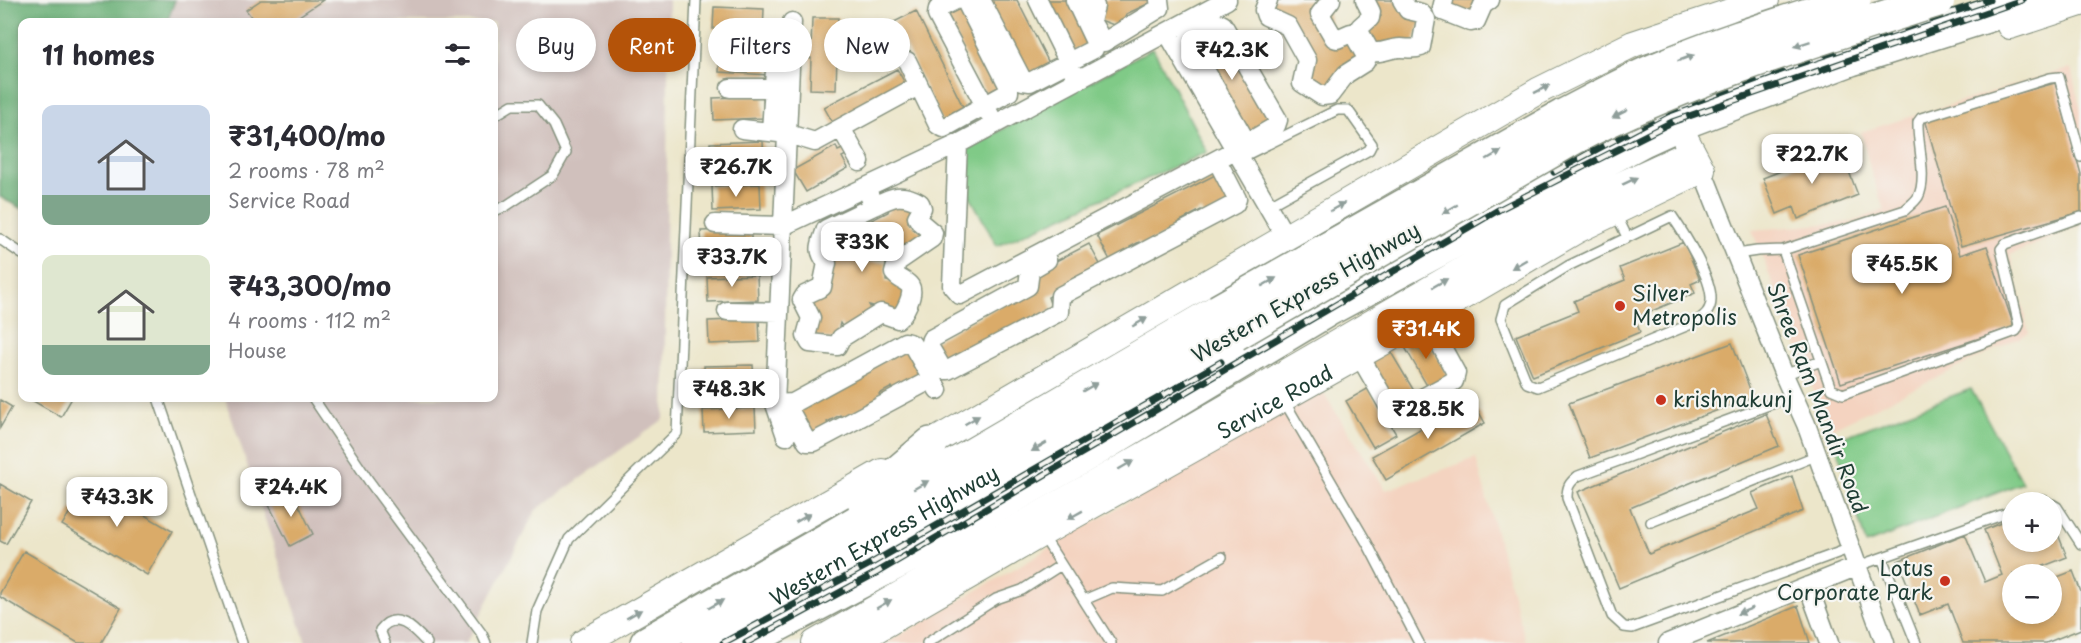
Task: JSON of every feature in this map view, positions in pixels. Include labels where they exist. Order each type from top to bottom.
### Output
[{"type":"highway","name":"Western Express Highway","points":[[699,643],[1553,122],[1616,88],[1663,67],[1762,30],[1854,0]]},
{"type":"highway","name":"Western Express Highway","points":[[647,643],[825,541],[1226,323],[1625,111],[1677,88],[1767,56],[1938,0]]},
{"type":"highway","points":[[743,643],[913,555],[1094,450],[1327,310],[1613,156],[1689,145],[1848,54],[2065,6]]},
{"type":"highway","points":[[825,541],[875,490],[930,444]]},
{"type":"main road","points":[[583,643],[1538,91],[1633,44],[1766,0]]},
{"type":"main road","points":[[775,643],[1531,207],[1597,173],[1689,145],[1856,75],[2065,6]]},
{"type":"main road","points":[[1633,44],[1689,145]]},
{"type":"main road","name":"Service Road","points":[[814,643],[854,636],[1098,491],[1282,398],[1305,373],[1356,351],[1423,313],[1550,232],[1609,202],[1689,145]]},
{"type":"main road","points":[[1098,491],[1305,373]]},
{"type":"street","points":[[956,0],[938,9],[937,15],[995,124]]},
{"type":"street","points":[[910,68],[938,125],[944,128],[1009,92],[1009,87],[965,0]]},
{"type":"street","points":[[981,0],[1023,81],[1030,82],[1094,49],[1095,42],[1075,0]]},
{"type":"street","points":[[1038,0],[1077,80]]},
{"type":"street","points":[[1092,0],[1095,6],[1091,21],[1114,60]]},
{"type":"street","points":[[1104,42],[1160,8],[1159,0]]},
{"type":"street","points":[[715,224],[783,226],[958,144],[1227,0]]},
{"type":"street","points":[[1268,0],[1264,10],[1266,16],[1288,26],[1307,60],[1302,83],[1322,96],[1330,95],[1346,74],[1365,62],[1367,57],[1354,35],[1350,33],[1337,39],[1334,38],[1320,14],[1331,0]]},
{"type":"street","points":[[1365,0],[1371,12],[1370,18],[1360,27],[1359,31],[1370,51],[1377,54],[1399,48],[1421,47],[1426,19],[1420,13],[1408,10],[1402,0]]},
{"type":"street","points":[[1444,0],[1443,11],[1471,22],[1476,21],[1483,5],[1490,0]]},
{"type":"street","points":[[1221,168],[1237,199],[1234,204],[1059,296],[1059,312],[948,370],[943,370],[929,346],[931,339],[1028,286],[1030,270],[1221,168],[1241,151],[1276,126],[1278,120],[1223,25],[1218,23],[1190,36],[1188,40],[1241,151],[1268,206],[1327,310]]},
{"type":"street","points":[[1167,32],[1241,151]]},
{"type":"street","points":[[777,72],[773,88],[779,133],[783,226],[780,312],[786,436]]},
{"type":"street","points":[[779,133],[782,72]]},
{"type":"street","points":[[742,129],[779,133],[815,142],[918,86]]},
{"type":"street","points":[[730,88],[773,88]]},
{"type":"street","points":[[841,128],[860,162]]},
{"type":"street","points":[[958,144],[952,286],[960,295],[1241,151]]},
{"type":"street","name":"Shree Ram Mandir Road","points":[[1689,145],[1737,254],[1818,455],[1885,643]]},
{"type":"street","points":[[866,188],[874,206]]},
{"type":"street","points":[[896,195],[914,199],[920,202],[922,208],[917,216],[920,222],[933,233],[932,238],[897,262],[894,273],[912,290],[904,314],[898,319],[881,313],[841,338],[837,346],[810,343],[806,336],[811,318],[802,300],[805,295],[822,287],[827,263],[820,254],[820,249],[826,229],[874,206],[896,195]]},
{"type":"street","points":[[727,311],[780,312]]},
{"type":"street","points":[[1356,351],[1393,414],[1444,387],[1456,379],[1456,373],[1423,313]]},
{"type":"street","points":[[905,342],[912,344],[935,384],[814,442],[807,442],[784,404],[905,342]]},
{"type":"street","points":[[1668,643],[1858,566]]},
{"type":"street","points":[[1808,586],[1829,643]]},
{"type":"lane","points":[[532,643],[537,611],[569,539],[677,433],[696,0]]},
{"type":"lane","points":[[1828,0],[1848,54]]},
{"type":"lane","points":[[1737,254],[1783,250],[1905,210],[1918,198],[1923,181],[1917,138],[1918,122],[1921,118],[2039,81],[2059,77],[2081,158]]},
{"type":"lane","points":[[498,114],[512,105],[538,105],[554,125],[566,152],[553,175],[506,206],[498,209]]},
{"type":"lane","points":[[1241,151],[1337,110],[1348,110],[1372,144],[1369,150],[1268,206]]},
{"type":"lane","points":[[1609,202],[1626,237]]},
{"type":"lane","points":[[1672,216],[1684,234],[1709,283],[1712,301],[1708,311],[1696,322],[1538,387],[1527,383],[1500,319],[1505,305],[1568,266],[1626,237],[1672,216]]},
{"type":"lane","points":[[1783,250],[1831,389],[1843,394],[2016,331],[2019,325],[2001,249],[2005,244],[2081,217]]},
{"type":"lane","points":[[1550,232],[1568,266]]},
{"type":"lane","points":[[0,239],[18,251]]},
{"type":"lane","points":[[1784,375],[1821,362]]},
{"type":"lane","points":[[1793,396],[1578,476],[1572,481],[1567,488],[1567,498],[1612,616],[1624,627],[1632,628],[1851,548]]},
{"type":"lane","points":[[1282,398],[1367,543],[1419,643]]},
{"type":"lane","points":[[159,402],[242,643]]},
{"type":"lane","points":[[316,402],[369,481],[482,634],[486,643]]},
{"type":"lane","points":[[1651,522],[1818,455]]},
{"type":"lane","points":[[1858,566],[2002,515]]},
{"type":"lane","points":[[2062,515],[2081,544]]},
{"type":"lane","points":[[1037,526],[1111,643]]},
{"type":"lane","points":[[1084,600],[1112,588],[1162,591],[1222,557]]},
{"type":"lane","points":[[1882,558],[1916,643]]},
{"type":"lane","points":[[927,643],[996,599],[1022,590],[1061,565]]},
{"type":"lane","points":[[1888,572],[1898,568]]},
{"type":"lane","points":[[385,643],[380,630],[390,621],[400,620],[428,643]]},
{"type":"shaded area","points":[[8,0],[669,0],[669,18],[608,18],[608,72],[668,72],[664,419],[536,510],[466,643],[306,643],[226,402],[498,402],[498,18],[19,18]]},
{"type":"shaded area","points":[[2071,68],[2081,111],[2081,225],[2010,255],[2029,333],[1829,430],[1752,230],[1852,222],[1884,210],[1861,132]]},
{"type":"shaded area","points":[[1321,389],[1386,490],[1476,458],[1526,643],[887,643]]},
{"type":"green space","points":[[0,0],[175,0],[168,18],[18,18],[18,207],[0,197]]},
{"type":"green space","points":[[1153,48],[1207,152],[997,246],[964,185],[966,149]]},
{"type":"green space","points":[[1971,389],[2022,483],[1866,544],[1835,440]]},
{"type":"building","points":[[261,0],[323,0],[296,18],[252,18],[246,10]]},
{"type":"building","points":[[987,0],[1017,0],[1051,67],[1027,79]]},
{"type":"building","points":[[1044,0],[1070,0],[1091,42],[1070,53]]},
{"type":"building","points":[[1100,0],[1156,0],[1126,14],[1122,28],[1095,18]]},
{"type":"building","points":[[1272,0],[1327,0],[1333,45],[1352,38],[1362,59],[1329,89],[1307,80],[1312,60],[1268,12]]},
{"type":"building","points":[[1371,0],[1398,0],[1422,18],[1414,43],[1376,50],[1363,31],[1381,16]]},
{"type":"building","points":[[1448,0],[1480,0],[1472,17],[1446,9]]},
{"type":"building","points":[[961,1],[1004,90],[988,98],[942,11]]},
{"type":"building","points":[[714,7],[764,9],[764,18],[714,18]]},
{"type":"building","points":[[916,11],[966,113],[943,124],[910,55],[910,18],[902,18]]},
{"type":"building","points":[[812,18],[824,18],[824,72],[836,72],[836,90],[810,89]]},
{"type":"building","points":[[1220,27],[1271,122],[1245,136],[1192,39]]},
{"type":"building","points":[[719,72],[769,72],[769,75]]},
{"type":"building","points":[[891,72],[899,72],[907,87],[834,125],[824,107]]},
{"type":"building","points":[[2055,83],[2081,174],[2081,212],[1961,246],[1925,119]]},
{"type":"building","points":[[763,96],[764,118],[714,120],[713,98]]},
{"type":"building","points":[[763,141],[764,166],[711,168],[710,143]]},
{"type":"building","points":[[836,146],[838,151],[845,148],[848,154],[842,157],[848,168],[806,192],[793,170]]},
{"type":"building","points":[[1840,148],[1858,195],[1798,219],[1794,207],[1777,214],[1763,178]]},
{"type":"building","points":[[1217,174],[1232,203],[1204,217],[1201,210],[1180,221],[1183,227],[1141,246],[1139,242],[1130,247],[1132,250],[1112,264],[1097,235]]},
{"type":"building","points":[[760,184],[761,209],[713,211],[712,186]]},
{"type":"building","points":[[892,199],[917,205],[908,222],[927,236],[903,253],[893,235],[866,250],[865,262],[886,262],[886,281],[908,286],[901,313],[869,305],[874,314],[845,331],[840,323],[835,341],[814,335],[807,300],[828,291],[835,257],[823,253],[831,229],[844,234],[888,212]]},
{"type":"building","points":[[1945,207],[1960,255],[1987,246],[2014,327],[1841,383],[1798,255]]},
{"type":"building","points":[[751,229],[751,251],[702,253],[701,231]]},
{"type":"building","name":"Silver Metropolis","points":[[1684,242],[1700,280],[1691,284],[1695,293],[1635,318],[1640,332],[1533,376],[1516,336],[1578,311],[1574,301],[1625,280],[1620,268]]},
{"type":"building","points":[[1089,244],[1102,268],[1048,297],[1052,310],[947,365],[933,342],[1037,286],[1033,273]]},
{"type":"building","points":[[757,275],[758,300],[708,302],[707,277]]},
{"type":"building","points":[[759,319],[760,342],[709,344],[708,321]]},
{"type":"building","points":[[1422,330],[1449,377],[1429,389],[1402,342]]},
{"type":"building","name":"krishnakunj","points":[[1732,343],[1753,397],[1590,458],[1569,403]]},
{"type":"building","points":[[909,347],[924,375],[894,391],[892,387],[879,394],[881,398],[842,419],[840,415],[827,422],[829,426],[809,436],[794,408]]},
{"type":"building","points":[[1389,349],[1417,396],[1394,410],[1366,362]]},
{"type":"building","points":[[753,365],[754,389],[705,391],[704,366]]},
{"type":"building","points":[[1369,388],[1396,434],[1373,447],[1346,401]]},
{"type":"building","points":[[0,400],[12,407],[0,428]]},
{"type":"building","points":[[1472,400],[1485,423],[1386,480],[1372,456]]},
{"type":"building","points":[[35,402],[70,402],[61,417]]},
{"type":"building","points":[[755,408],[756,430],[704,432],[703,410]]},
{"type":"building","points":[[1766,414],[1779,446],[1630,508],[1649,554],[1759,509],[1752,493],[1792,476],[1803,511],[1619,588],[1578,492]]},
{"type":"building","points":[[88,482],[172,531],[147,575],[62,525]]},
{"type":"building","points":[[0,484],[31,502],[6,544],[0,541]]},
{"type":"building","points":[[292,491],[313,534],[290,546],[268,503]]},
{"type":"building","name":"Lotus Corporate Park","points":[[2002,523],[2002,552],[2062,552],[2062,544],[2067,557],[2049,564],[2002,564],[2002,575],[1984,530]]},
{"type":"building","name":"Lotus Corporate Park","points":[[1965,534],[1985,582],[2002,575],[2002,624],[2062,624],[2062,575],[2073,571],[2081,592],[2081,629],[2046,643],[1963,643],[1948,604],[1920,615],[1898,561]]},
{"type":"building","points":[[24,551],[121,608],[101,643],[78,643],[0,597],[0,593]]},
{"type":"building","points":[[1798,606],[1810,643],[1707,643]]},
{"type":"railway","points":[[1554,172],[1667,112],[1795,65],[1989,0]]},
{"type":"railway","points":[[746,643],[876,573],[1500,209],[1672,122],[2022,0]]},
{"type":"railway","points":[[723,643],[870,564],[1221,362]]},
{"type":"place","name":"Silver Metropolis","points":[[1620,306]]},
{"type":"place","name":"krishnakunj","points":[[1661,400]]},
{"type":"place","name":"Lotus Corporate Park","points":[[1945,581]]}]
